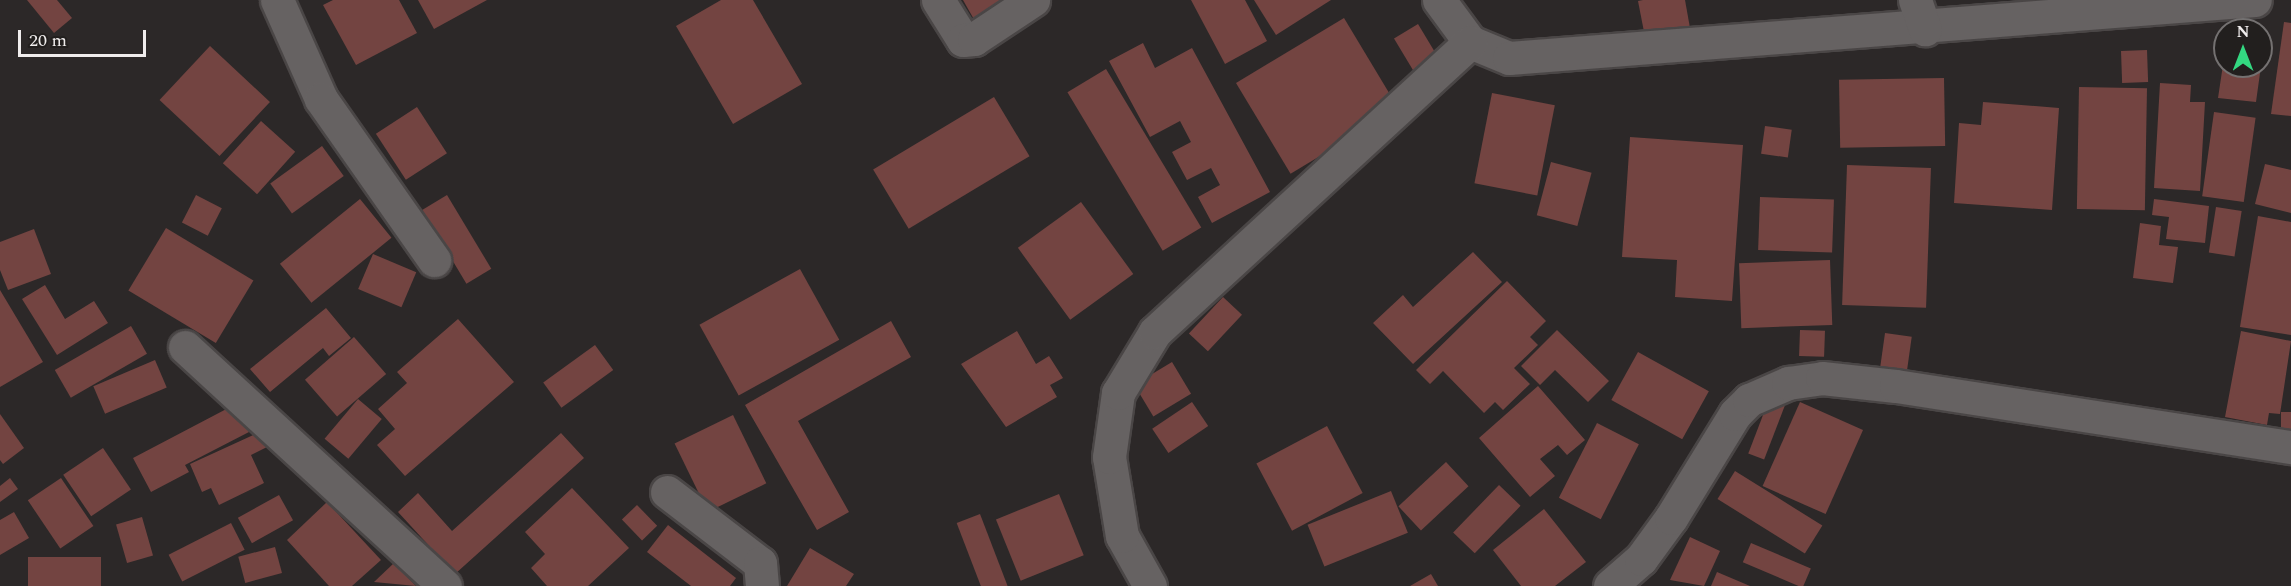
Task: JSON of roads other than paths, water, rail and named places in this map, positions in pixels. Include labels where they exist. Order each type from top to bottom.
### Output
[{"type":"street","points":[[277,0],[321,99],[434,260]]},
{"type":"street","points":[[938,0],[963,40],[974,39],[1033,0]]},
{"type":"street","points":[[1439,0],[1470,42],[1509,58],[1920,14],[2255,0]]},
{"type":"street","points":[[1150,586],[1122,536],[1111,468],[1118,393],[1155,332],[1470,42]]},
{"type":"street","points":[[185,347],[445,586]]},
{"type":"street","points":[[1610,586],[1641,559],[1671,518],[1735,414],[1749,400],[1788,383],[1822,378],[1896,386],[2291,447]]},
{"type":"street","points":[[667,492],[760,563],[762,586]]}]
